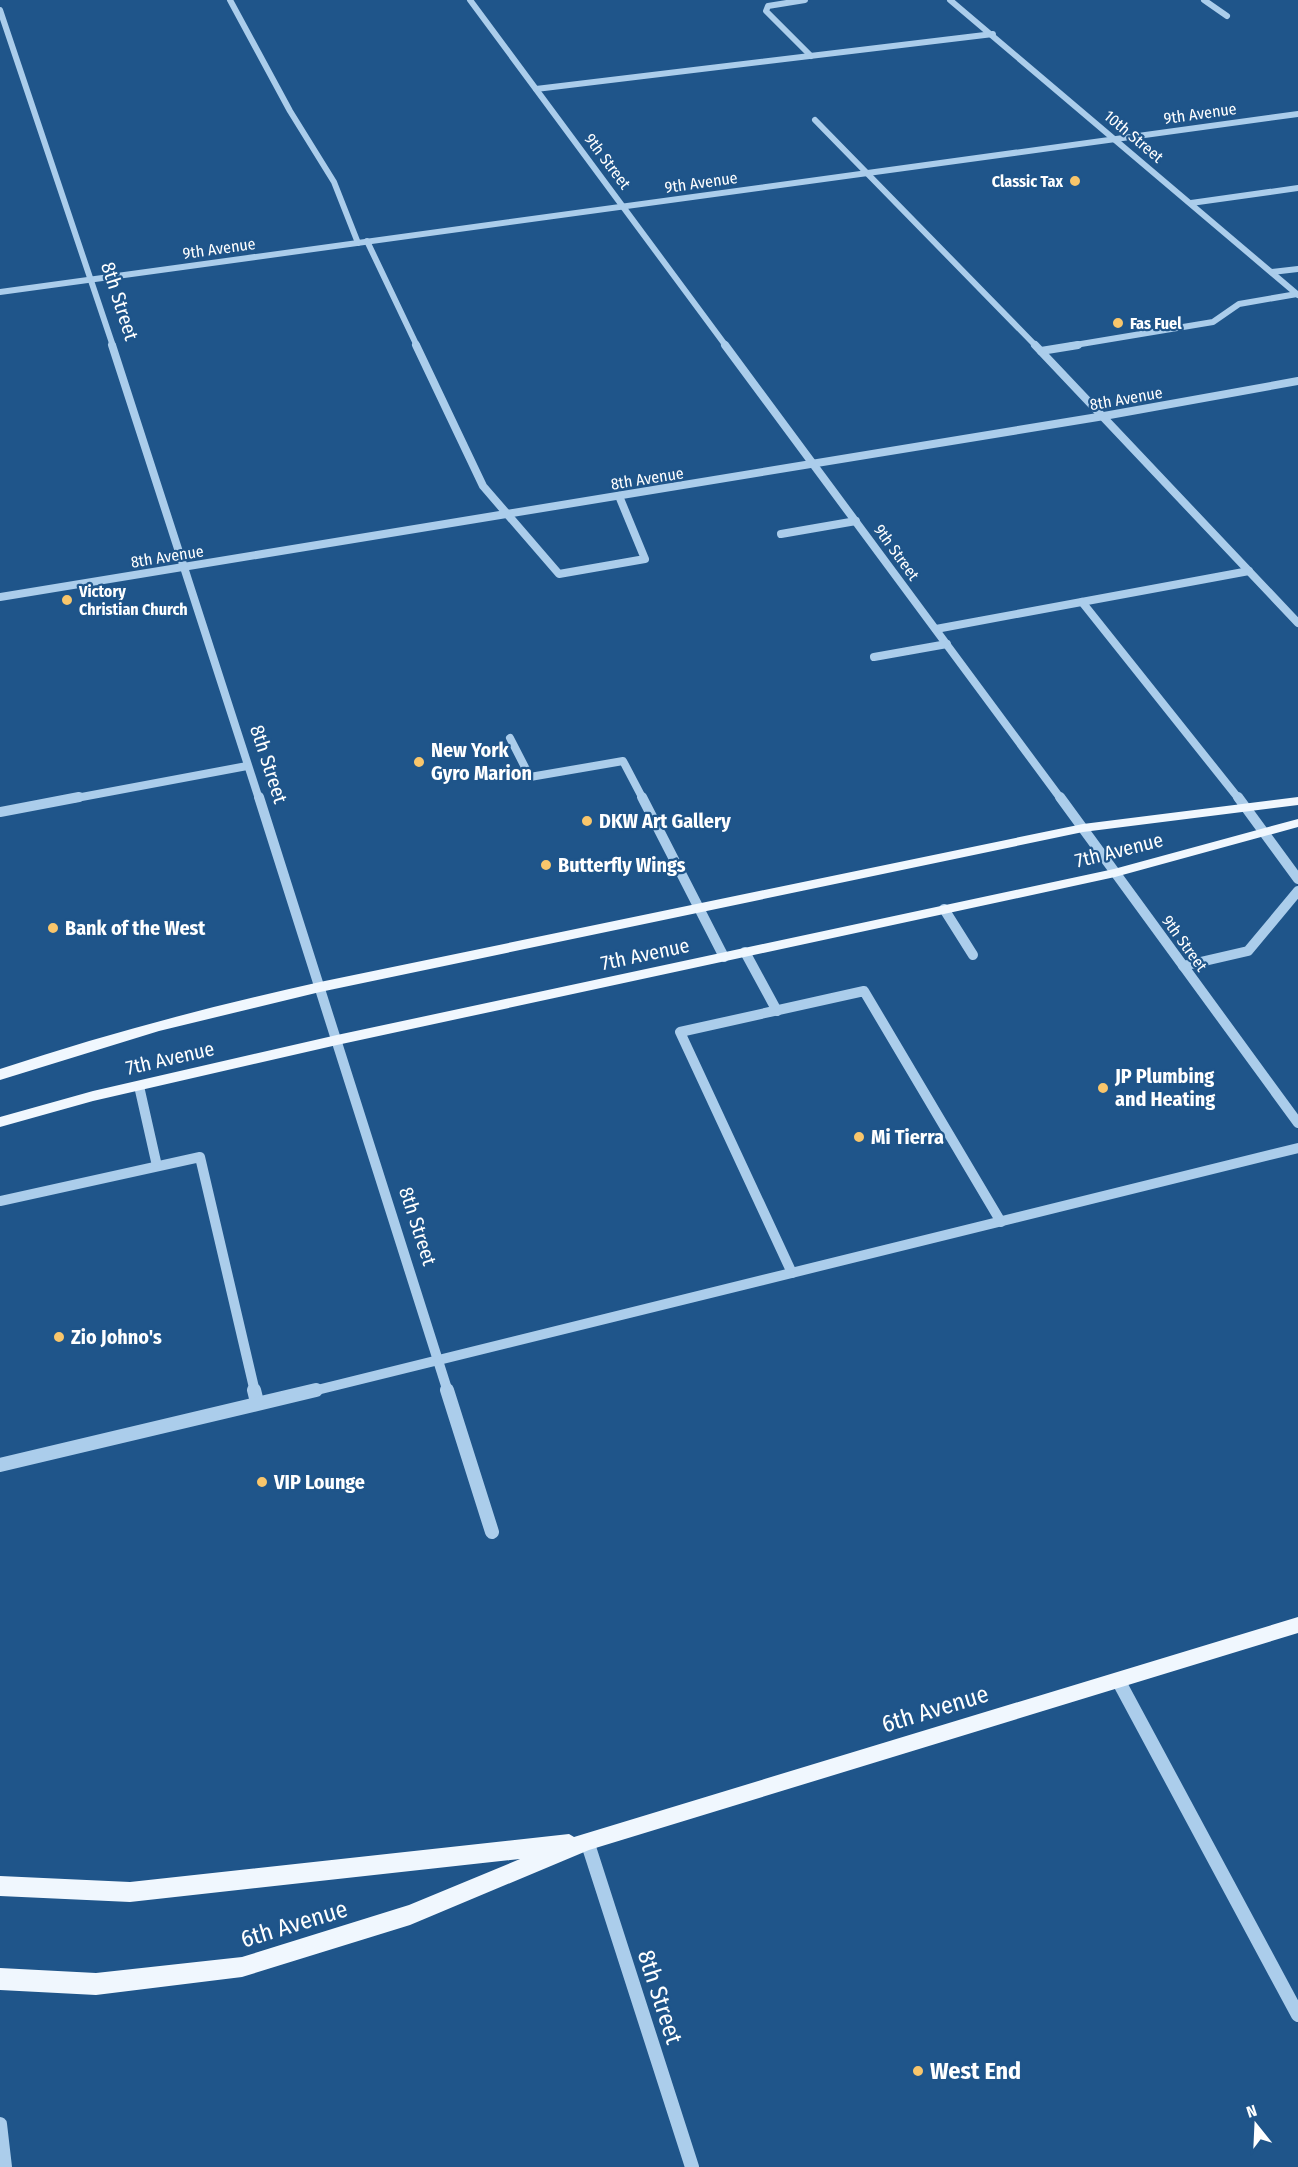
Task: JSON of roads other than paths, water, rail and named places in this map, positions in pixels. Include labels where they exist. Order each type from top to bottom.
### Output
[{"type":"main road","name":"7th Avenue","points":[[0,1075],[48,1058],[215,1010],[320,987],[1083,828],[1298,801]]},
{"type":"main road","name":"7th Avenue","points":[[0,1122],[139,1086],[337,1040],[1115,873],[1298,823]]},
{"type":"main road","name":"6th Avenue","points":[[0,1979],[96,1983],[242,1968],[410,1915],[587,1841],[1298,1625]]},
{"type":"main road","name":"6th Avenue","points":[[0,1886],[130,1892],[587,1841]]},
{"type":"street","points":[[230,0],[290,111],[334,182],[358,243]]},
{"type":"street","name":"9th Street","points":[[470,0],[1083,828],[1298,1123]]},
{"type":"street","points":[[805,0],[778,3],[768,6],[766,11],[811,56]]},
{"type":"street","name":"10th Street","points":[[950,0],[1298,294]]},
{"type":"street","points":[[1204,0],[1227,16]]},
{"type":"street","name":"8th Street","points":[[0,10],[91,279],[184,566],[492,1532]]},
{"type":"street","points":[[536,89],[993,34]]},
{"type":"street","name":"9th Avenue","points":[[0,292],[1298,114]]},
{"type":"street","points":[[815,120],[869,172],[1104,416],[1298,623]]},
{"type":"street","points":[[1191,203],[1298,188]]},
{"type":"street","points":[[367,241],[483,486],[559,574],[645,559],[619,496]]},
{"type":"street","points":[[1272,272],[1298,269]]},
{"type":"street","points":[[1041,351],[1213,322],[1239,304],[1298,294]]},
{"type":"street","name":"8th Avenue","points":[[0,597],[1104,416],[1298,381]]},
{"type":"street","points":[[781,534],[856,521]]},
{"type":"street","points":[[936,629],[1249,571]]},
{"type":"street","points":[[1082,602],[1266,833],[1298,879]]},
{"type":"street","points":[[874,657],[946,644]]},
{"type":"street","points":[[510,738],[530,777],[623,761],[724,957]]},
{"type":"street","points":[[0,812],[247,766]]},
{"type":"street","points":[[1183,966],[1248,951],[1298,891]]},
{"type":"street","points":[[944,909],[973,955]]},
{"type":"street","points":[[745,952],[777,1011]]},
{"type":"street","points":[[792,1273],[680,1032],[864,992],[1001,1222]]},
{"type":"street","points":[[139,1086],[157,1166]]},
{"type":"street","points":[[0,1465],[257,1402],[438,1361],[1298,1148]]},
{"type":"street","points":[[0,1201],[200,1157],[257,1402]]},
{"type":"street","points":[[1118,1680],[1298,2015]]},
{"type":"street","name":"8th Street","points":[[587,1841],[692,2167]]},
{"type":"street","points":[[0,2124],[5,2167]]},
{"type":"place","name":"Classic Tax","points":[[1075,181]]},
{"type":"place","name":"Fas Fuel","points":[[1118,323]]},
{"type":"place","name":"Victory Christian Church","points":[[67,600]]},
{"type":"place","name":"New York Gyro Marion","points":[[419,762]]},
{"type":"place","name":"DKW Art Gallery","points":[[587,821]]},
{"type":"place","name":"Butterfly Wings","points":[[546,865]]},
{"type":"place","name":"Bank of the West","points":[[53,928]]},
{"type":"place","name":"JP Plumbing and Heating","points":[[1103,1088]]},
{"type":"place","name":"Mi Tierra","points":[[859,1137]]},
{"type":"place","name":"Zio Johno's","points":[[59,1337]]},
{"type":"place","name":"VIP Lounge","points":[[262,1482]]},
{"type":"place","name":"West End","points":[[918,2071]]}]
